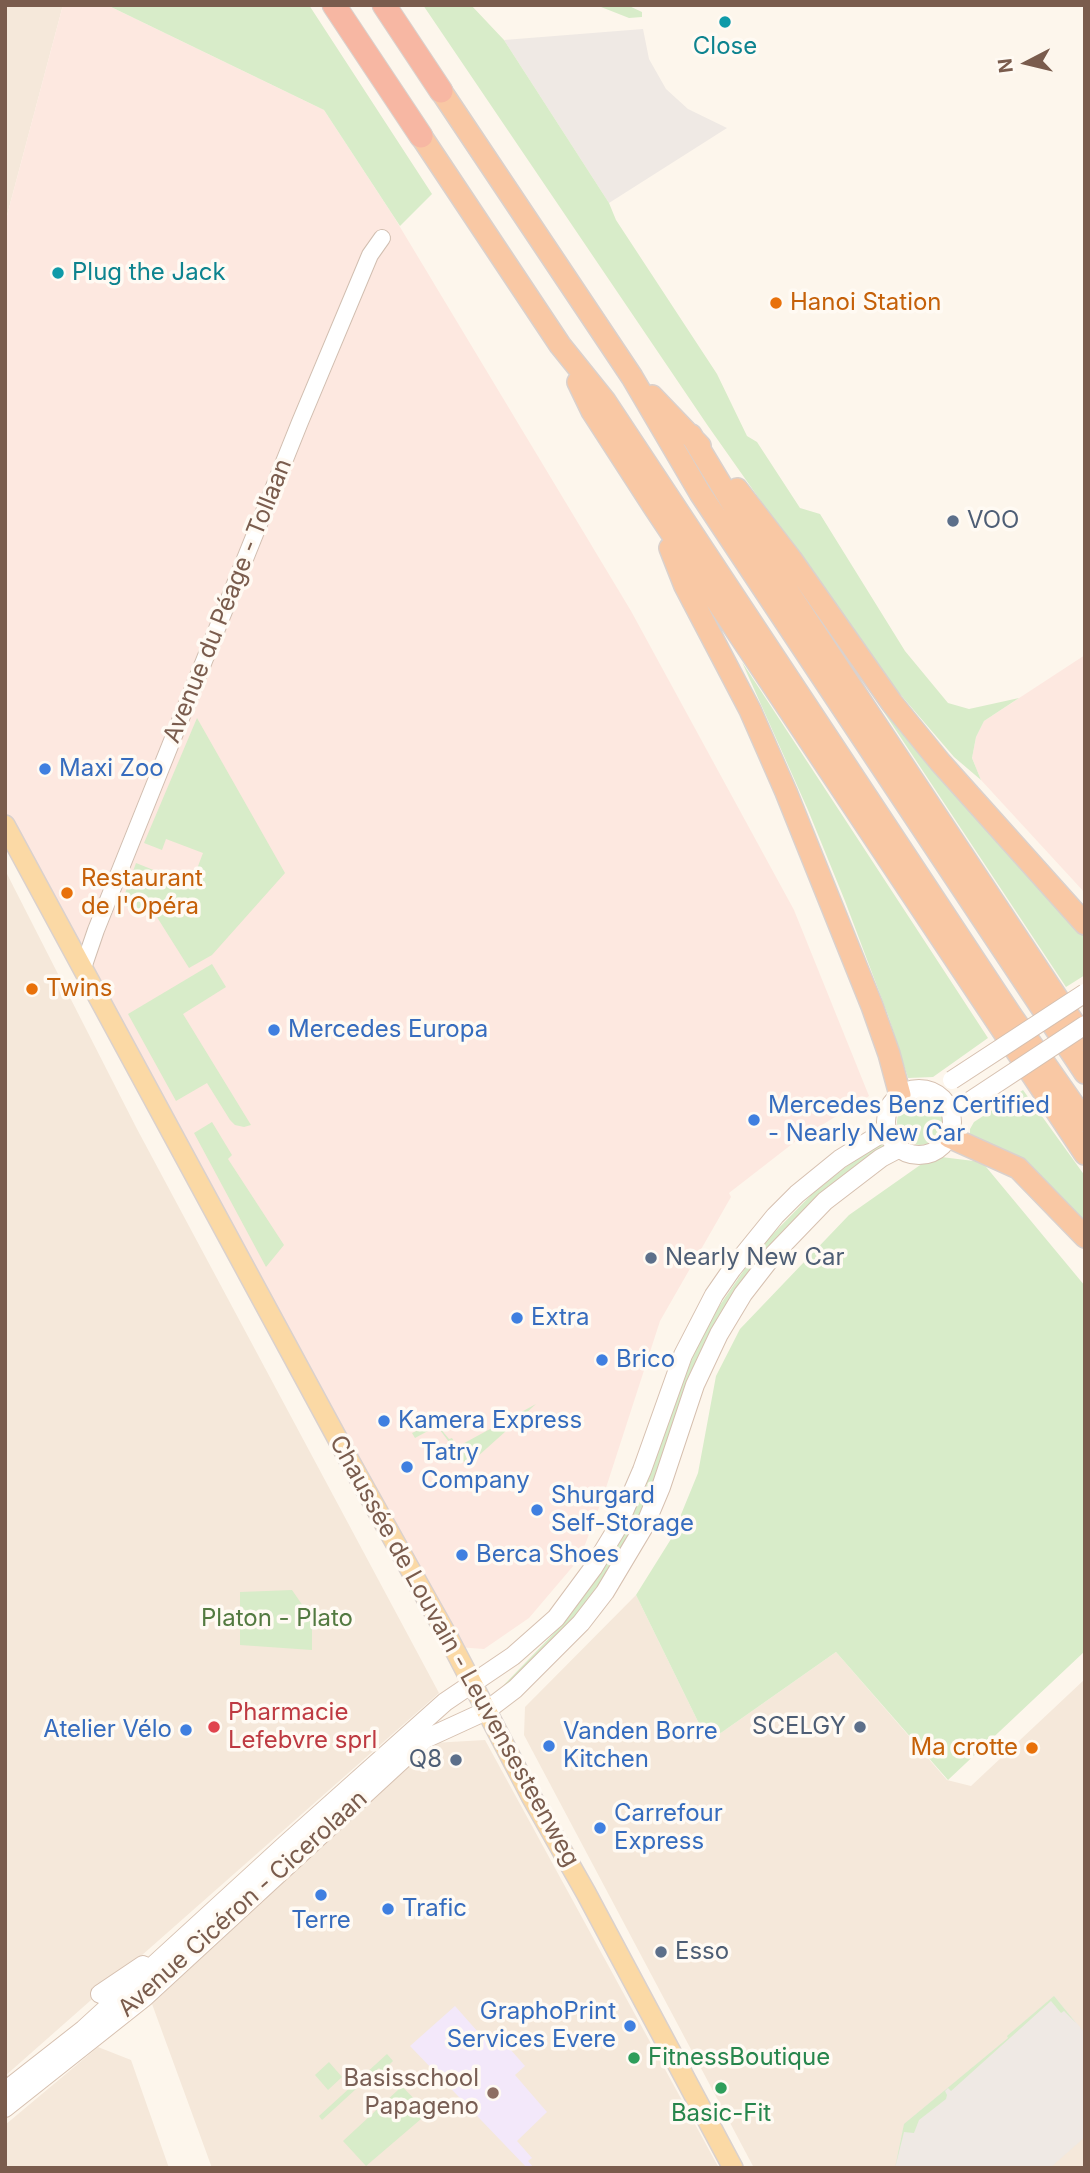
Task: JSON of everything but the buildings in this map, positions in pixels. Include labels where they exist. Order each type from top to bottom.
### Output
[{"type":"highway","points":[[334,5],[560,345],[605,401],[1011,1015],[1085,1121]]},
{"type":"highway","points":[[384,5],[632,377],[700,494],[1085,1073]]},
{"type":"highway","points":[[560,345],[592,411],[654,507],[1085,1154]]},
{"type":"highway","points":[[632,377],[691,435],[728,477],[791,559],[900,713],[940,762],[1085,924]]},
{"type":"highway","points":[[691,435],[758,546],[1085,1040]]},
{"type":"highway","points":[[654,507],[685,586],[750,710],[786,792],[872,1006],[900,1095]]},
{"type":"highway","points":[[949,1137],[1018,1168],[1085,1237]]},
{"type":"main road","name":"Chaussée de Louvain - Leuvensesteenweg","points":[[5,825],[733,2168]]},
{"type":"main road","points":[[934,1092],[1085,993]]},
{"type":"main road","points":[[951,1113],[1085,1025]]},
{"type":"main road","points":[[916,1089],[934,1092],[946,1103],[951,1113],[949,1137],[937,1149],[925,1154],[912,1154],[900,1148],[887,1130],[888,1111],[900,1095],[916,1089]]},
{"type":"main road","name":"Avenue Cicéron - Cicerolaan","points":[[5,2091],[72,2039],[357,1780],[471,1683],[501,1665],[544,1630],[572,1598],[593,1568],[628,1504],[682,1354],[714,1295],[775,1216],[797,1194],[840,1159],[887,1130]]},
{"type":"main road","name":"Avenue Cicéron - Cicerolaan","points":[[5,2108],[145,1997],[425,1740],[486,1711],[515,1689],[581,1622],[605,1592],[626,1558],[662,1487],[695,1385],[719,1334],[743,1294],[774,1254],[825,1201],[881,1158],[900,1148]]},
{"type":"main road","points":[[100,1994],[136,1969],[168,1954]]},
{"type":"street","name":"Avenue du Péage - Tollaan","points":[[83,968],[300,422],[370,255],[382,238]]},
{"type":"shaded area","points":[[5,5],[63,5],[5,223]]},
{"type":"shaded area","points":[[63,5],[107,5],[324,110],[394,217],[631,611],[794,910],[869,1096],[796,1141],[729,1193],[731,1197],[660,1321],[603,1497],[580,1558],[529,1618],[484,1649],[457,1647],[5,826],[5,223]]},
{"type":"shaded area","points":[[643,29],[649,59],[666,89],[688,109],[727,128],[609,203],[504,40]]},
{"type":"shaded area","points":[[1085,655],[1085,893],[981,780],[972,758],[976,737],[984,721]]},
{"type":"shaded area","points":[[5,870],[137,1129],[439,1693],[5,2076]]},
{"type":"shaded area","points":[[636,1595],[708,1742],[836,1652],[947,1780],[971,1786],[1085,1679],[1085,2168],[754,2168],[524,1735],[525,1707]]},
{"type":"shaded area","points":[[485,1740],[719,2168],[212,2168],[152,2004],[433,1743]]},
{"type":"shaded area","points":[[1054,1996],[1085,2033],[1085,2137],[1050,2168],[895,2168],[904,2124]]},
{"type":"shaded area","name":"Basisschool Papageno","points":[[455,2006],[486,2041],[496,2033],[525,2066],[515,2075],[547,2112],[517,2141],[532,2158],[528,2161],[534,2168],[527,2168],[410,2046]]},
{"type":"shaded area","points":[[98,2047],[131,2060],[169,2168],[5,2168],[5,2125]]},
{"type":"green space","points":[[107,5],[309,5],[432,194],[400,226],[324,110]]},
{"type":"green space","points":[[423,5],[471,5],[504,40],[609,203],[616,220],[717,374],[747,436],[757,442],[800,508],[820,514],[905,651],[948,703],[969,709],[1019,698],[984,721],[976,737],[972,758],[981,780],[954,757],[882,673],[708,426]]},
{"type":"green space","points":[[596,5],[627,5],[642,12],[642,17],[629,18]]},
{"type":"green space","points":[[742,662],[988,1038],[933,1077],[908,1078],[889,1018],[845,901]]},
{"type":"green space","points":[[852,664],[881,703],[1085,934],[1085,975],[1066,987]]},
{"type":"green space","points":[[197,718],[285,873],[212,955],[189,968],[155,914],[133,912],[122,902],[136,863],[181,881],[192,882],[203,853],[166,839],[162,850],[144,843]]},
{"type":"green space","points":[[212,964],[226,987],[183,1014],[251,1125],[244,1127],[235,1125],[230,1120],[207,1083],[176,1101],[128,1014]]},
{"type":"green space","points":[[1023,1090],[1085,1176],[1085,1225],[970,1136],[974,1122]]},
{"type":"green space","points":[[920,1099],[936,1106],[943,1122],[936,1138],[920,1145],[904,1138],[897,1122],[904,1106]]},
{"type":"green space","points":[[212,1122],[232,1155],[228,1159],[284,1245],[266,1267],[194,1133]]},
{"type":"green space","points":[[884,1141],[889,1144],[760,1259],[652,1494],[612,1569],[573,1621],[509,1684],[497,1692],[561,1626],[611,1556],[645,1489],[675,1399],[694,1354],[716,1311],[744,1270],[767,1240],[813,1193]]},
{"type":"green space","points":[[933,1156],[982,1162],[1085,1286],[1085,1651],[948,1780],[836,1652],[708,1742],[636,1595],[671,1539],[698,1473],[716,1376],[740,1329],[849,1215]]},
{"type":"green space","points":[[536,1404],[467,1466],[437,1426],[415,1438],[412,1433],[435,1422],[449,1439],[452,1438],[457,1447]]},
{"type":"green space","name":"Platon - Plato","points":[[292,1590],[312,1619],[312,1650],[240,1645],[240,1592]]},
{"type":"green space","points":[[1054,1996],[1076,2023],[1064,2011],[1061,2013],[1051,2001],[951,2091],[948,2088],[945,2091],[946,2099],[919,2120],[914,2133],[904,2132],[895,2168],[904,2124]]},
{"type":"green space","points":[[387,2054],[393,2061],[385,2069],[428,2113],[366,2166],[343,2141],[398,2090],[379,2068],[322,2120],[319,2116]]},
{"type":"green space","points":[[329,2062],[342,2077],[328,2090],[315,2075]]},
{"type":"place","name":"Close","points":[[725,22]]},
{"type":"place","name":"Plug the Jack","points":[[58,273]]},
{"type":"place","name":"Hanoi Station","points":[[776,303]]},
{"type":"place","name":"VOO","points":[[953,521]]},
{"type":"place","name":"Maxi Zoo","points":[[45,769]]},
{"type":"place","name":"Restaurant de l'Opéra","points":[[67,893]]},
{"type":"place","name":"Twins","points":[[32,989]]},
{"type":"place","name":"Mercedes Europa","points":[[274,1030]]},
{"type":"place","name":"Mercedes Benz Certified - Nearly New Car","points":[[754,1120]]},
{"type":"place","name":"Nearly New Car","points":[[651,1258]]},
{"type":"place","name":"Extra","points":[[517,1318]]},
{"type":"place","name":"Brico","points":[[602,1360]]},
{"type":"place","name":"Kamera Express","points":[[384,1421]]},
{"type":"place","name":"Tatry Company","points":[[407,1467]]},
{"type":"place","name":"Shurgard Self-Storage","points":[[537,1510]]},
{"type":"place","name":"Berca Shoes","points":[[462,1555]]},
{"type":"place","name":"Pharmacie Lefebvre sprl","points":[[214,1727]]},
{"type":"place","name":"SCELGY","points":[[860,1727]]},
{"type":"place","name":"Atelier Vélo","points":[[186,1730]]},
{"type":"place","name":"Vanden Borre Kitchen","points":[[549,1746]]},
{"type":"place","name":"Ma crotte","points":[[1032,1748]]},
{"type":"place","name":"Q8","points":[[456,1760]]},
{"type":"place","name":"Carrefour Express","points":[[600,1828]]},
{"type":"place","name":"Terre","points":[[321,1895]]},
{"type":"place","name":"Trafic","points":[[388,1909]]},
{"type":"place","name":"Esso","points":[[661,1952]]},
{"type":"place","name":"GraphoPrint Services Evere","points":[[630,2026]]},
{"type":"place","name":"FitnessBoutique","points":[[634,2058]]},
{"type":"place","name":"Basic-Fit","points":[[721,2088]]},
{"type":"place","name":"Basisschool Papageno","points":[[493,2093]]}]
